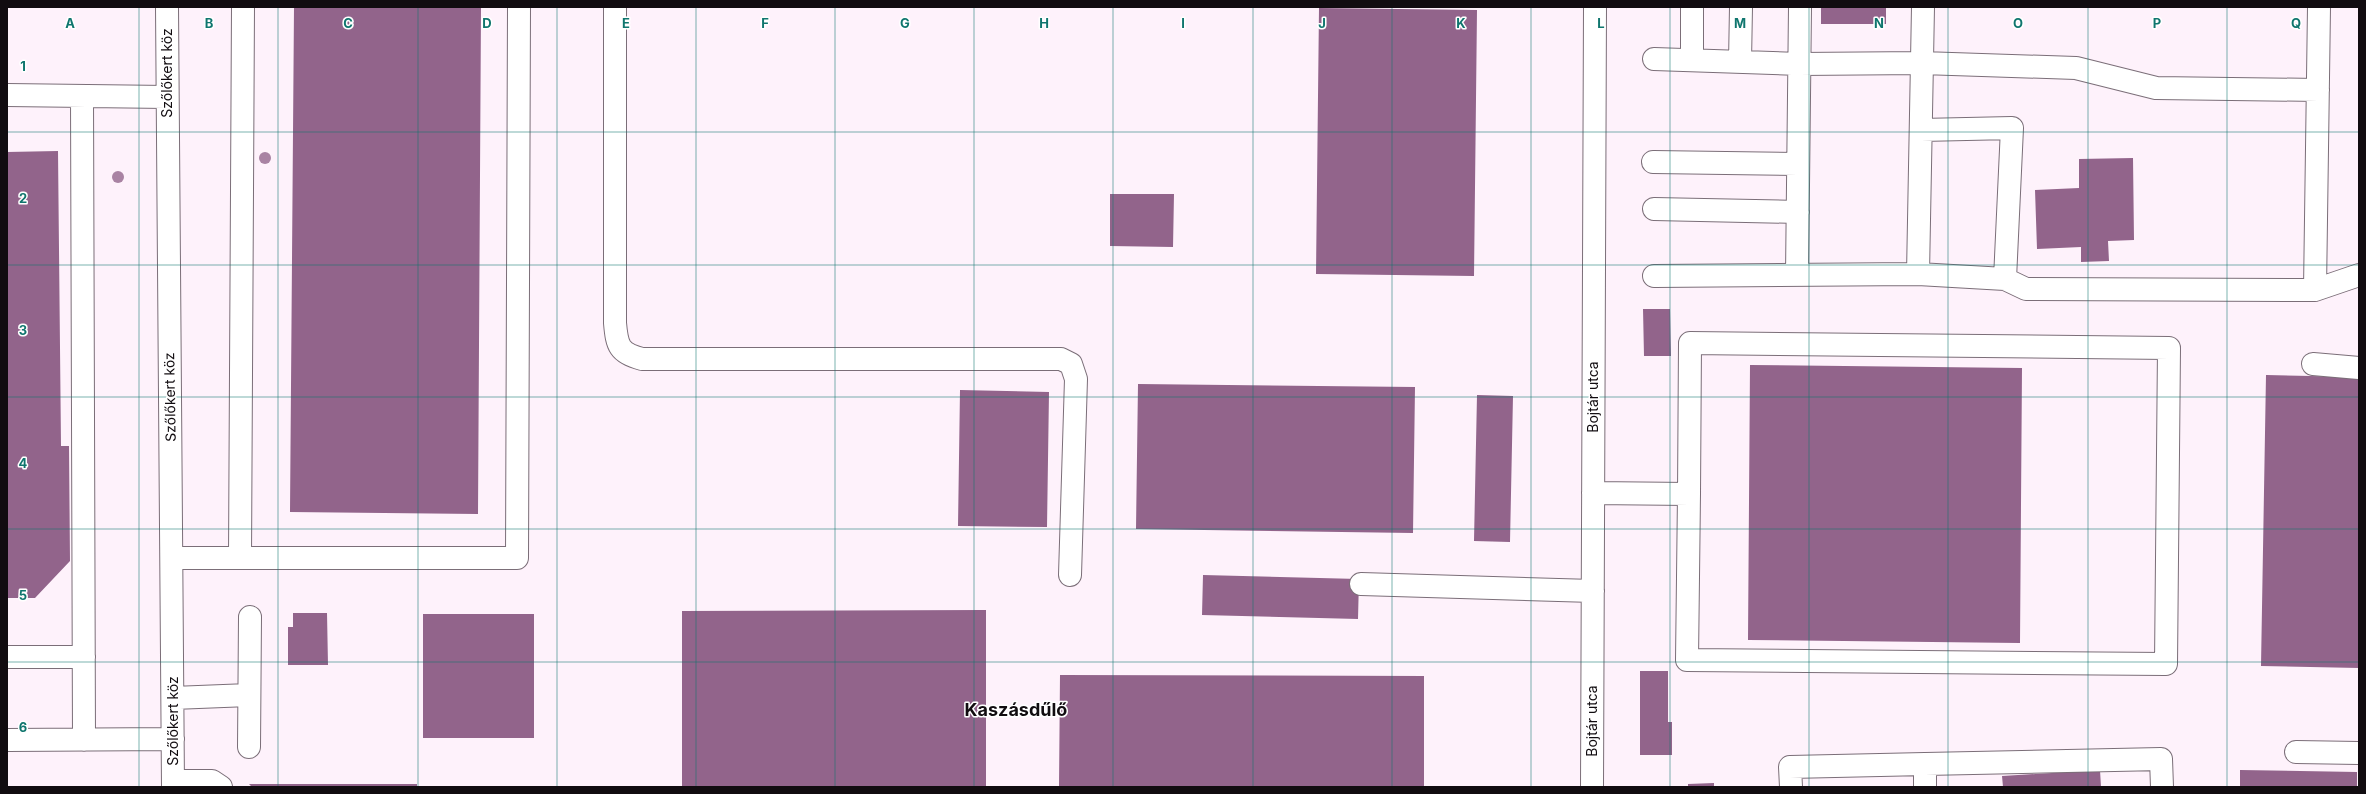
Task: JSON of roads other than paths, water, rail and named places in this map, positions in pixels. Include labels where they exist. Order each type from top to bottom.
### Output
[{"type":"street","name":"Szőlőkert köz","points":[[167,7],[173,784]]},
{"type":"street","points":[[240,558],[243,7]]},
{"type":"street","points":[[172,558],[517,558],[519,7]]},
{"type":"street","points":[[615,7],[615,323],[616,338],[620,349],[628,355],[642,359],[1061,359],[1071,364],[1076,379],[1070,575]]},
{"type":"street","name":"Bojtár utca","points":[[1592,787],[1594,7]]},
{"type":"street","points":[[1692,7],[1692,60]]},
{"type":"street","points":[[1740,62],[1741,7]]},
{"type":"street","points":[[1797,275],[1800,7]]},
{"type":"street","points":[[1918,274],[1924,7]]},
{"type":"street","points":[[2315,290],[2319,7]]},
{"type":"street","points":[[1654,59],[1799,64],[1922,63],[2076,68],[2156,88],[2318,90]]},
{"type":"street","points":[[7,95],[167,97]]},
{"type":"street","points":[[82,96],[84,740]]},
{"type":"street","points":[[1921,130],[2012,128],[2005,279]]},
{"type":"street","points":[[1653,162],[1798,164]]},
{"type":"street","points":[[1654,209],[1798,212]]},
{"type":"street","points":[[1654,276],[1918,274],[2005,279],[2026,289],[2315,290],[2359,275]]},
{"type":"street","points":[[1690,343],[2169,348],[2166,664],[1687,660],[1689,494],[1690,343]]},
{"type":"street","points":[[2313,364],[2359,368]]},
{"type":"street","points":[[1593,493],[1689,494]]},
{"type":"street","points":[[1361,584],[1593,592]]},
{"type":"street","points":[[249,747],[250,617]]},
{"type":"street","points":[[7,657],[84,657]]},
{"type":"street","points":[[173,698],[249,695]]},
{"type":"street","points":[[7,740],[173,739]]},
{"type":"street","points":[[2296,752],[2359,753]]},
{"type":"street","points":[[1791,787],[1790,767],[2161,759],[2162,787]]},
{"type":"street","points":[[1925,764],[1925,787]]},
{"type":"street","points":[[173,784],[212,781],[221,787]]},
{"type":"district","name":"Kaszásdűlő","points":[[1016,710]]}]
